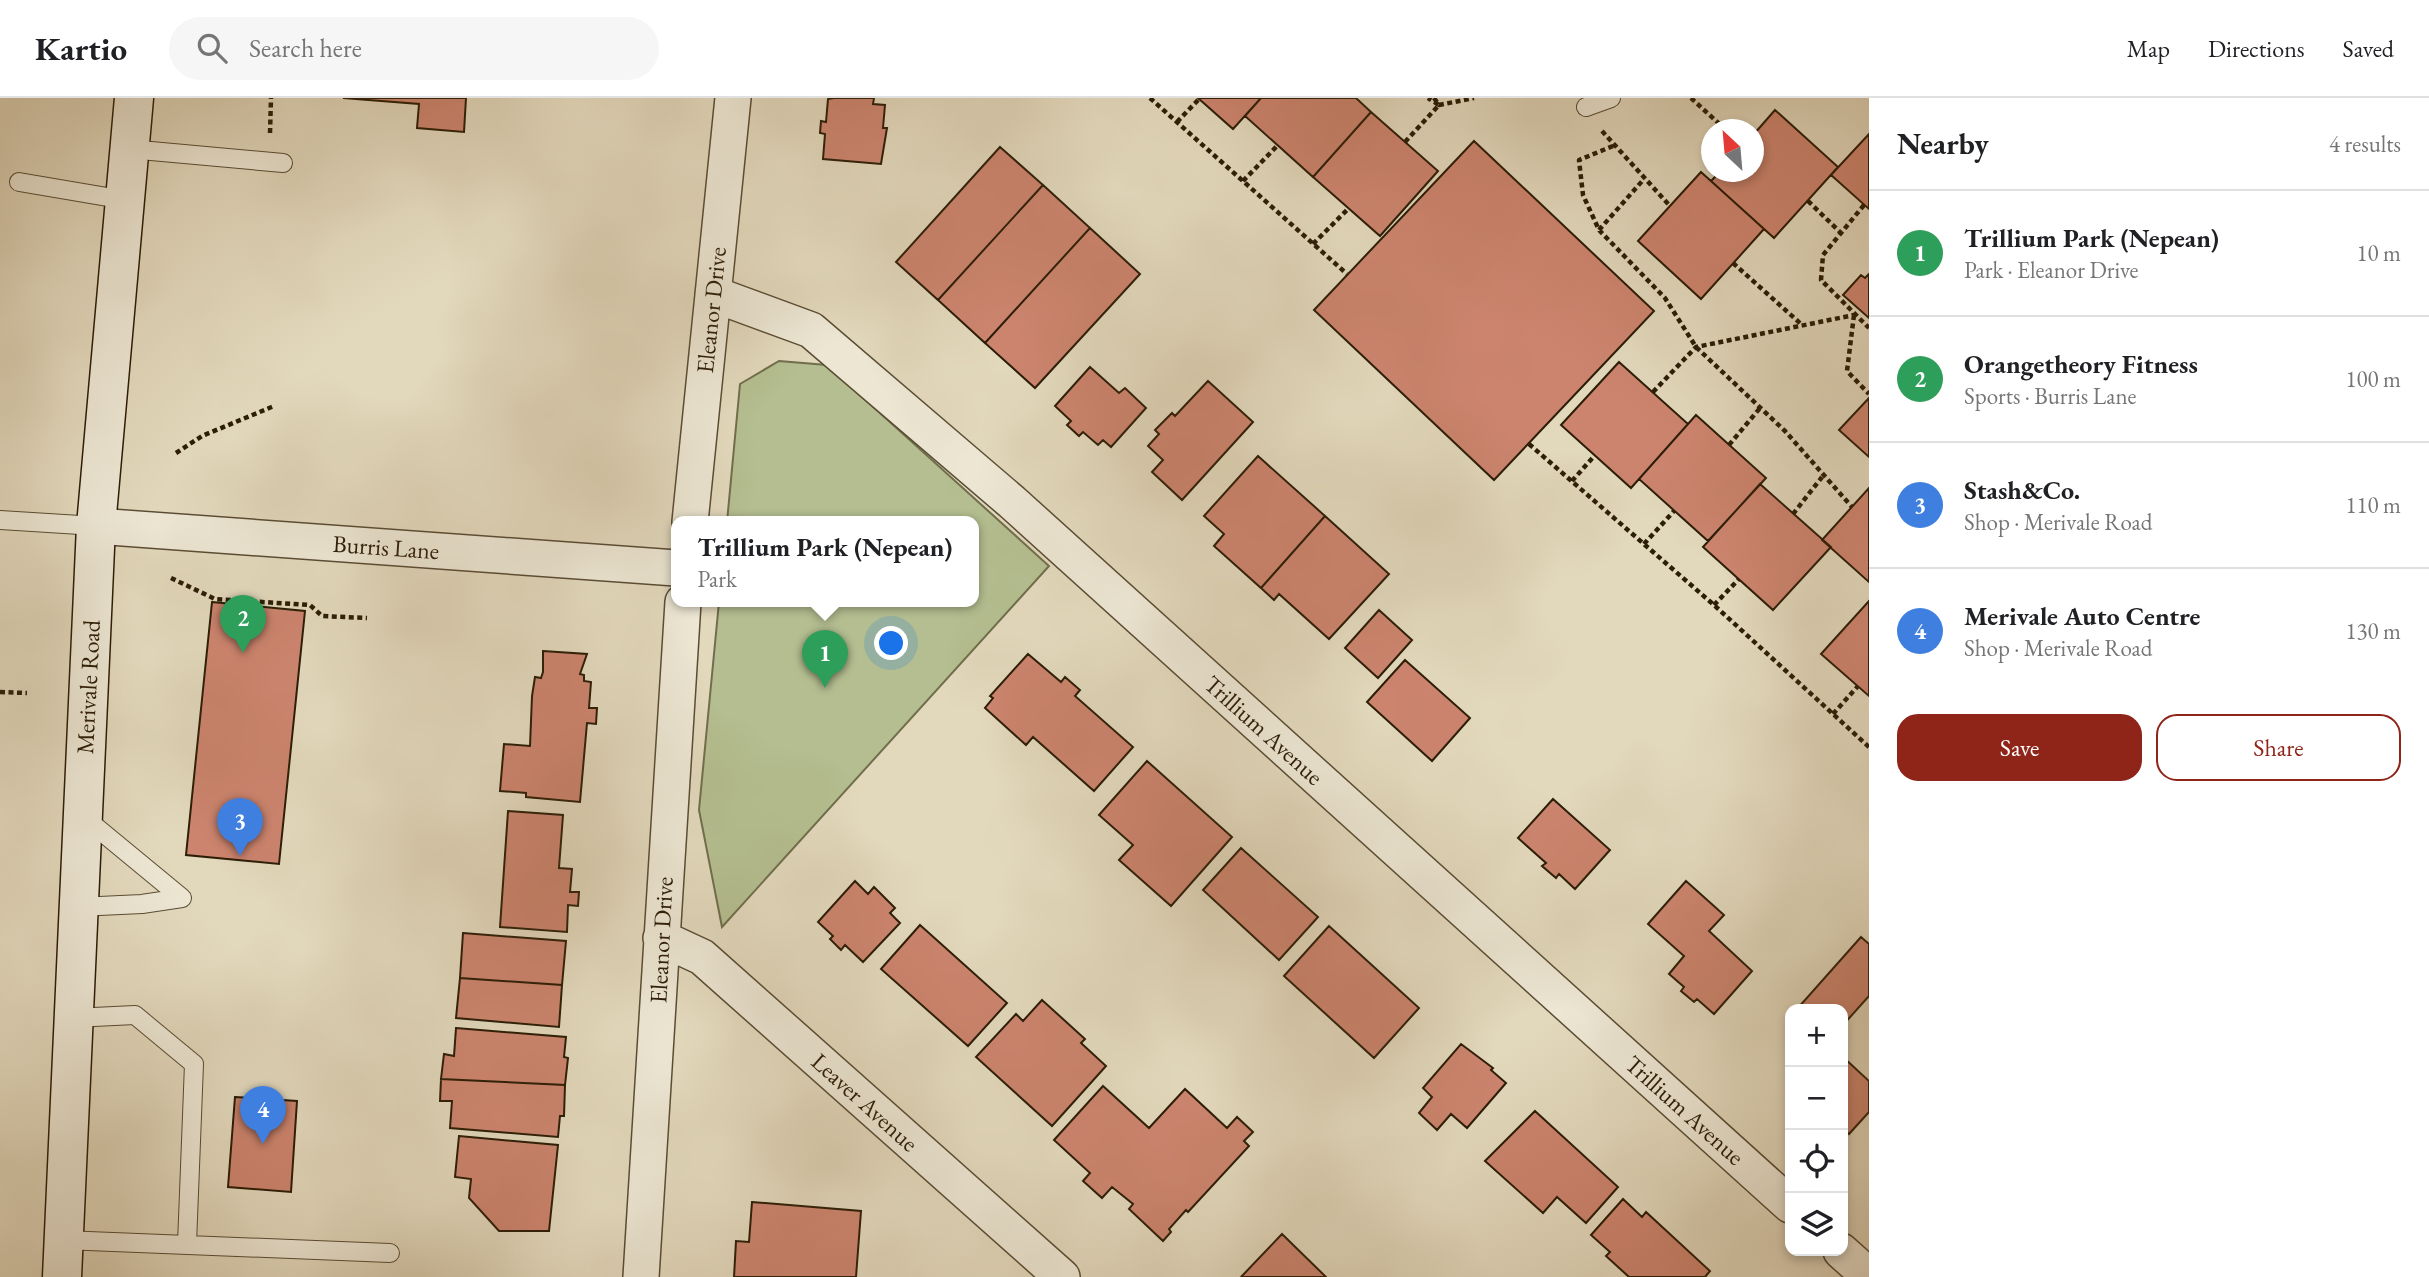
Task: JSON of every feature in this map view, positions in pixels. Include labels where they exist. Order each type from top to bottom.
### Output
[{"type":"main road","name":"Merivale Road","points":[[62,1259],[96,526],[134,98]]},
{"type":"street","name":"Eleanor Drive","points":[[691,516],[733,98]]},
{"type":"street","name":"Trillium Avenue","points":[[713,294],[811,330],[1012,502],[1785,1200]]},
{"type":"street","name":"Burris Lane","points":[[96,526],[671,568]]},
{"type":"street","name":"Eleanor Drive","points":[[641,1277],[683,607]]},
{"type":"street","name":"Leaver Avenue","points":[[661,938],[702,957],[1062,1277]]},
{"type":"street","points":[[1847,1256],[1869,1276]]},
{"type":"lane","points":[[1586,107],[1611,98]]},
{"type":"lane","points":[[129,149],[283,163]]},
{"type":"lane","points":[[19,182],[125,200]]},
{"type":"lane","points":[[0,520],[96,526]]},
{"type":"lane","points":[[78,907],[142,904],[182,898],[82,816]]},
{"type":"lane","points":[[73,1018],[135,1015],[194,1064],[187,1244]]},
{"type":"lane","points":[[62,1259],[187,1244],[390,1254]]},
{"type":"path","points":[[1150,98],[1347,274]]},
{"type":"path","points":[[1428,98],[1439,106]]},
{"type":"path","points":[[1434,98],[1439,106]]},
{"type":"path","points":[[1405,142],[1439,106],[1474,98]]},
{"type":"path","points":[[1691,98],[1714,119]]},
{"type":"path","points":[[1177,122],[1199,99]]},
{"type":"path","points":[[1586,107],[1613,146],[1670,206]]},
{"type":"path","points":[[1243,181],[1278,145]]},
{"type":"path","points":[[1613,146],[1579,160],[1583,195],[1599,230],[1665,298],[1696,347],[1785,431],[1822,477],[1852,507]]},
{"type":"path","points":[[1599,230],[1644,179]]},
{"type":"path","points":[[1808,201],[1841,233]]},
{"type":"path","points":[[1864,205],[1823,255],[1821,280],[1869,328]]},
{"type":"path","points":[[1313,244],[1349,208]]},
{"type":"path","points":[[1733,263],[1801,325]]},
{"type":"path","points":[[1653,392],[1696,347],[1854,315]]},
{"type":"path","points":[[1854,315],[1847,371],[1869,394]]},
{"type":"path","points":[[176,453],[202,436],[274,406]]},
{"type":"path","points":[[1729,445],[1760,408]]},
{"type":"path","points":[[1530,444],[1714,605],[1869,747]]},
{"type":"path","points":[[1573,481],[1595,455]]},
{"type":"path","points":[[1793,514],[1822,477]]},
{"type":"path","points":[[1644,544],[1674,511]]},
{"type":"path","points":[[171,578],[215,599],[310,605],[322,616],[367,618]]},
{"type":"path","points":[[1714,605],[1739,579]]},
{"type":"path","points":[[1833,714],[1858,686]]},
{"type":"path","points":[[0,692],[27,693]]},
{"type":"green space","points":[[779,361],[827,365],[1049,566],[722,927],[699,810],[719,607],[979,607],[979,516],[728,516],[740,384]]},
{"type":"building","points":[[343,98],[466,98],[464,132],[417,128],[419,104]]},
{"type":"building","points":[[874,98],[873,104],[885,105],[883,128],[887,128],[881,164],[823,159],[825,134],[820,133],[821,121],[826,122],[828,99]]},
{"type":"building","points":[[1198,98],[1261,98],[1233,129]]},
{"type":"building","points":[[1261,98],[1356,98],[1371,112],[1313,177],[1245,116]]},
{"type":"building","points":[[1775,110],[1838,167],[1774,238],[1712,182],[1764,182],[1764,123]]},
{"type":"building","points":[[1371,112],[1438,171],[1380,236],[1313,177]]},
{"type":"building","points":[[1869,134],[1869,209],[1831,175]]},
{"type":"building","points":[[1474,141],[1654,311],[1494,480],[1314,310]]},
{"type":"building","points":[[1000,147],[1043,185],[938,300],[896,262]]},
{"type":"building","points":[[1701,172],[1701,182],[1712,182],[1764,229],[1701,299],[1638,241]]},
{"type":"building","points":[[1043,185],[1090,228],[985,343],[938,300]]},
{"type":"building","points":[[1090,228],[1140,274],[1035,388],[985,343]]},
{"type":"building","points":[[1869,274],[1869,318],[1843,295],[1861,275],[1865,278]]},
{"type":"building","points":[[1619,362],[1688,424],[1631,488],[1561,425]]},
{"type":"building","points":[[1090,367],[1119,393],[1125,388],[1146,408],[1111,447],[1103,440],[1098,445],[1083,432],[1079,436],[1067,425],[1071,421],[1055,406]]},
{"type":"building","points":[[1208,381],[1253,422],[1182,500],[1152,472],[1163,460],[1148,446],[1159,434],[1155,430],[1172,413],[1175,416]]},
{"type":"building","points":[[1869,398],[1869,457],[1839,430]]},
{"type":"building","points":[[1696,415],[1766,478],[1708,541],[1639,479]]},
{"type":"building","points":[[1258,456],[1325,516],[1261,588],[1214,546],[1224,534],[1204,516]]},
{"type":"building","points":[[1760,484],[1831,547],[1773,610],[1703,547]]},
{"type":"building","points":[[1869,488],[1869,582],[1822,540]]},
{"type":"building","points":[[1325,516],[1389,574],[1329,639],[1279,594],[1274,600],[1261,588]]},
{"type":"building","points":[[1869,601],[1869,696],[1821,654]]},
{"type":"building","points":[[212,602],[305,611],[279,864],[186,855]]},
{"type":"building","points":[[1379,610],[1412,640],[1378,678],[1345,648]]},
{"type":"building","points":[[543,651],[587,654],[580,674],[584,675],[584,681],[591,682],[589,708],[597,708],[596,724],[587,723],[580,802],[526,797],[526,793],[500,791],[504,744],[530,746],[532,696],[535,677],[541,678],[543,672]]},
{"type":"building","points":[[1028,654],[1061,682],[1065,677],[1080,690],[1075,696],[1133,747],[1094,791],[1033,737],[1026,745],[985,708],[993,698],[990,696]]},
{"type":"building","points":[[1405,660],[1470,718],[1432,761],[1367,702]]},
{"type":"building","points":[[1147,761],[1232,837],[1171,906],[1119,860],[1133,845],[1099,815]]},
{"type":"building","points":[[1553,799],[1610,850],[1575,889],[1559,874],[1556,878],[1542,866],[1546,863],[1518,838]]},
{"type":"building","points":[[508,811],[563,815],[559,868],[572,869],[570,892],[579,892],[578,906],[568,905],[567,932],[500,927]]},
{"type":"building","points":[[1241,848],[1318,917],[1279,960],[1203,890]]},
{"type":"building","points":[[855,881],[868,894],[874,887],[895,908],[890,913],[900,923],[863,962],[845,945],[841,950],[830,939],[833,936],[818,922]]},
{"type":"building","points":[[1686,881],[1724,915],[1709,931],[1752,971],[1714,1014],[1697,999],[1694,1002],[1681,991],[1684,987],[1669,974],[1684,956],[1648,924]]},
{"type":"building","points":[[920,925],[1007,1003],[968,1046],[881,969]]},
{"type":"building","points":[[1329,926],[1419,1008],[1374,1058],[1284,976]]},
{"type":"building","points":[[463,933],[566,941],[562,985],[460,978]]},
{"type":"building","points":[[1861,937],[1869,944],[1869,996],[1848,1019],[1848,1004],[1801,1004]]},
{"type":"building","points":[[460,978],[562,985],[559,1027],[456,1018]]},
{"type":"building","points":[[1042,1000],[1085,1039],[1081,1043],[1106,1066],[1052,1126],[976,1057],[1016,1014],[1023,1021]]},
{"type":"building","points":[[456,1028],[566,1037],[564,1057],[568,1058],[565,1085],[441,1079],[444,1054],[454,1056]]},
{"type":"building","points":[[1461,1044],[1493,1068],[1491,1070],[1506,1083],[1467,1128],[1451,1114],[1437,1130],[1419,1113],[1432,1097],[1423,1088]]},
{"type":"building","points":[[1848,1062],[1869,1081],[1869,1112],[1849,1134]]},
{"type":"building","points":[[441,1079],[565,1085],[564,1116],[560,1116],[558,1137],[450,1128],[452,1101],[440,1101]]},
{"type":"building","points":[[1103,1086],[1149,1128],[1185,1089],[1227,1128],[1237,1117],[1253,1132],[1244,1141],[1249,1146],[1188,1212],[1186,1210],[1169,1229],[1171,1232],[1163,1241],[1129,1209],[1133,1204],[1112,1187],[1102,1198],[1083,1181],[1090,1173],[1054,1140]]},
{"type":"building","points":[[235,1097],[297,1101],[291,1192],[228,1187]]},
{"type":"building","points":[[1535,1111],[1618,1187],[1586,1223],[1557,1197],[1543,1213],[1485,1161]]},
{"type":"building","points":[[459,1136],[558,1145],[549,1231],[499,1231],[469,1198],[471,1179],[455,1177]]},
{"type":"building","points":[[1623,1199],[1642,1217],[1646,1212],[1710,1271],[1705,1277],[1629,1277],[1606,1256],[1610,1252],[1591,1235]]},
{"type":"building","points":[[752,1202],[861,1211],[856,1277],[734,1277],[736,1241],[749,1242]]},
{"type":"building","points":[[1282,1234],[1326,1277],[1241,1277]]},
{"type":"place","name":"Orangetheory Fitness","points":[[243,653]]},
{"type":"place","name":"Trillium Park (Nepean)","points":[[825,688]]},
{"type":"place","name":"Stash&Co.","points":[[240,856]]},
{"type":"place","name":"Merivale Auto Centre","points":[[263,1144]]}]
